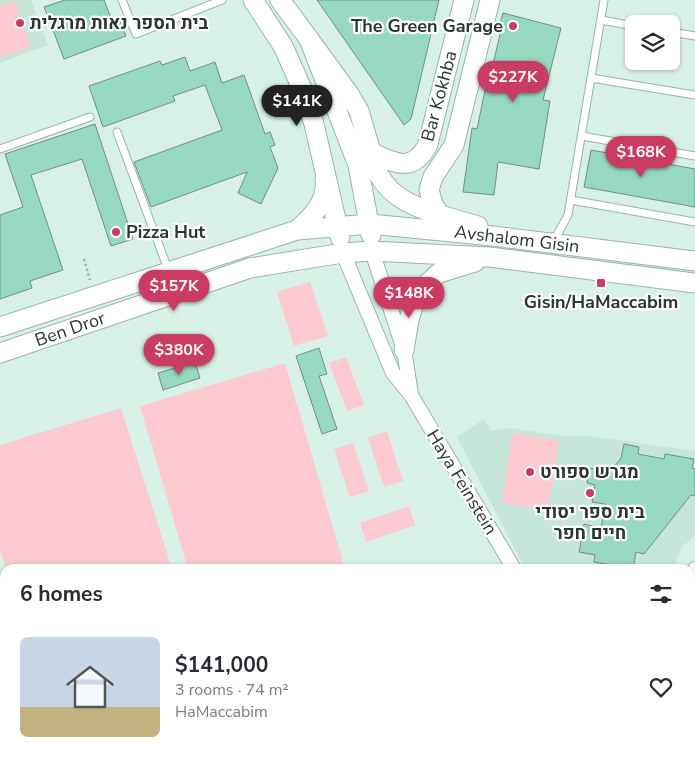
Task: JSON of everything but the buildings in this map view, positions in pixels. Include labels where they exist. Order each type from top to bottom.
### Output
[{"type":"street","points":[[253,0],[283,46],[303,91],[322,157],[343,253]]},
{"type":"street","points":[[280,0],[344,86],[359,112],[380,176],[398,196],[418,209],[515,238]]},
{"type":"street","name":"Bar Kokhba","points":[[371,152],[388,160],[405,164],[414,162],[422,157],[428,144],[464,0]]},
{"type":"street","name":"Bar Kokhba","points":[[440,215],[433,204],[429,190],[433,177],[454,145],[490,0]]},
{"type":"street","points":[[309,39],[358,165],[370,224],[372,251]]},
{"type":"street","points":[[297,230],[313,216],[321,203],[326,186],[322,157]]},
{"type":"street","name":"Avshalom Gisin","points":[[338,226],[370,224],[515,238],[695,261]]},
{"type":"street","name":"Ben Dror","points":[[0,327],[297,230],[338,226]]},
{"type":"street","name":"Avshalom Gisin","points":[[343,253],[372,251],[488,258],[695,283]]},
{"type":"street","name":"Haya Feinstein","points":[[372,251],[404,350],[411,395]]},
{"type":"street","name":"Ben Dror","points":[[0,353],[250,268],[343,253]]},
{"type":"street","name":"Haya Feinstein","points":[[343,253],[393,373],[411,395],[511,564]]},
{"type":"street","points":[[404,350],[409,320],[417,293],[439,273],[488,258]]},
{"type":"lane","points":[[122,0],[136,34],[222,0]]},
{"type":"lane","points":[[545,242],[558,235],[568,215],[604,0]]},
{"type":"lane","points":[[601,20],[625,24]]},
{"type":"lane","points":[[680,34],[695,36]]},
{"type":"lane","points":[[591,78],[695,96]]},
{"type":"lane","points":[[0,149],[90,117]]},
{"type":"lane","points":[[117,132],[170,272]]},
{"type":"lane","points":[[582,136],[695,156]]},
{"type":"lane","points":[[571,200],[695,222]]},
{"type":"path","points":[[84,259],[95,296]]},
{"type":"shaded area","name":"בית הספר נאות מרגלית","points":[[0,0],[31,0],[48,45],[0,63]]},
{"type":"shaded area","points":[[15,1],[31,47],[0,58],[0,6]]},
{"type":"shaded area","points":[[310,282],[328,336],[294,346],[277,292]]},
{"type":"shaded area","points":[[346,357],[364,405],[347,411],[329,363]]},
{"type":"shaded area","points":[[285,363],[344,564],[187,564],[140,406]]},
{"type":"shaded area","points":[[121,408],[170,564],[4,564],[0,549],[0,445]]},
{"type":"shaded area","name":"בית ספר יסודי חיים חפר","points":[[484,419],[491,431],[511,428],[561,436],[589,436],[695,451],[695,535],[682,547],[675,564],[522,564],[457,437]]},
{"type":"shaded area","points":[[387,431],[403,481],[384,487],[368,438]]},
{"type":"shaded area","name":"מגרש ספורט","points":[[512,433],[559,440],[548,511],[502,503]]},
{"type":"shaded area","points":[[353,443],[369,491],[350,497],[334,449]]},
{"type":"shaded area","points":[[409,506],[415,525],[366,542],[360,523]]},
{"type":"place","name":"בית הספר נאות מרגלית","points":[[20,23]]},
{"type":"place","name":"The Green Garage","points":[[513,26]]},
{"type":"place","name":"Pizza Hut","points":[[116,232]]},
{"type":"place","name":"Gisin/HaMaccabim","points":[[601,283]]},
{"type":"place","name":"מגרש ספורט","points":[[530,472]]},
{"type":"place","name":"בית ספר יסודי חיים חפר","points":[[590,493]]}]
